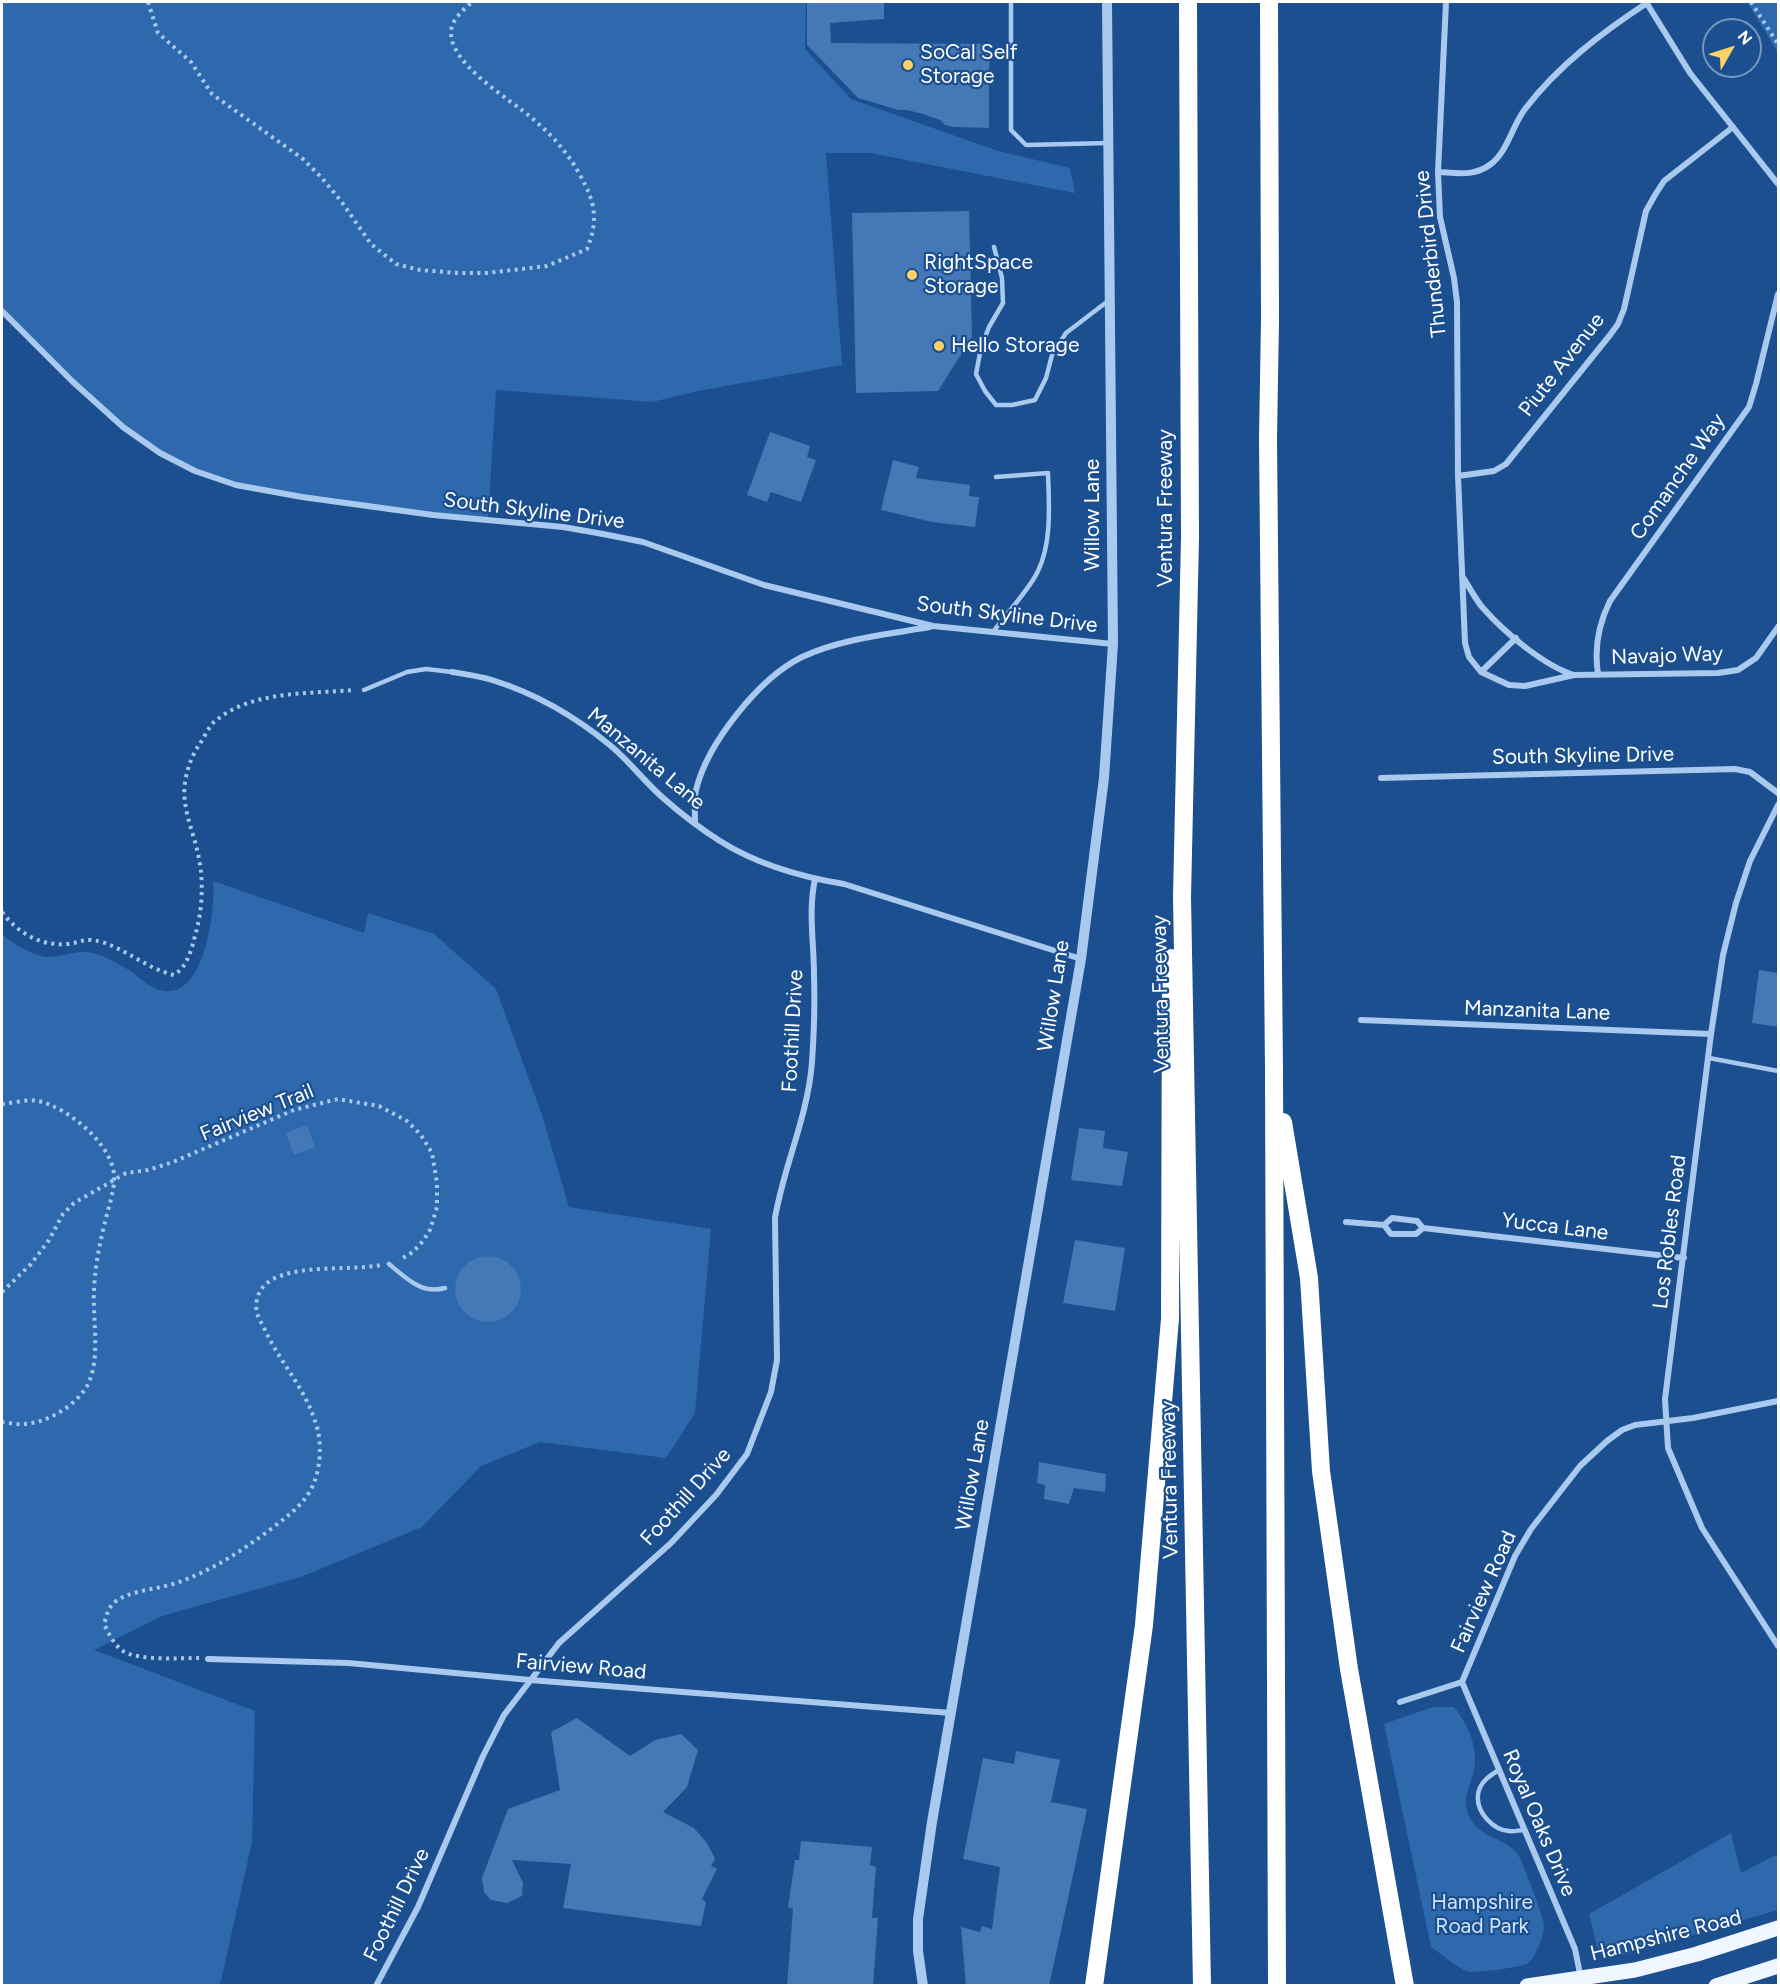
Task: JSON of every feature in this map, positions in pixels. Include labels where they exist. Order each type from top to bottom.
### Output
[{"type":"highway","name":"Ventura Freeway","points":[[1188,2],[1190,538],[1182,897],[1202,1986]]},
{"type":"highway","points":[[1269,2],[1268,451],[1274,1070],[1278,1984]]},
{"type":"highway","points":[[1094,1986],[1144,1624],[1170,1319],[1171,962],[1182,897]]},
{"type":"highway","points":[[1274,1070],[1309,1278],[1321,1471],[1348,1669],[1405,1986]]},
{"type":"main road","name":"Hampshire Road","points":[[1527,1986],[1635,1971],[1779,1928]]},
{"type":"main road","points":[[1716,1986],[1779,1966]]},
{"type":"street","name":"Willow Lane","points":[[923,1986],[918,1951],[918,1919],[932,1822],[1081,959],[1104,778],[1113,644],[1107,2]]},
{"type":"street","name":"Thunderbird Drive","points":[[1446,2],[1438,172],[1440,217],[1457,302],[1458,476],[1465,643],[1469,657],[1481,672]]},
{"type":"street","points":[[1438,172],[1471,174],[1491,164],[1503,151],[1524,110],[1556,72],[1594,40],[1646,2],[1690,73],[1779,184]]},
{"type":"street","name":"Piute Avenue","points":[[1458,476],[1494,471],[1506,464],[1610,336],[1624,309],[1646,211],[1655,195],[1665,181],[1733,127]]},
{"type":"street","name":"Comanche Way","points":[[1598,674],[1596,657],[1598,634],[1610,601],[1749,407],[1779,294]]},
{"type":"street","name":"South Skyline Drive","points":[[2,311],[72,381],[123,427],[160,453],[205,475],[236,485],[302,497],[433,515],[563,527],[633,540],[764,585],[933,626],[1113,644]]},
{"type":"street","points":[[1462,576],[1482,607],[1516,638],[1481,672]]},
{"type":"street","points":[[695,822],[696,792],[708,756],[738,712],[780,672],[800,658],[828,647],[933,626]]},
{"type":"street","name":"Navajo Way","points":[[1481,672],[1499,681],[1525,686],[1574,675],[1718,673],[1738,670],[1756,658],[1779,627]]},
{"type":"street","name":"Navajo Way","points":[[1516,638],[1541,659],[1561,671],[1574,675]]},
{"type":"street","name":"Manzanita Lane","points":[[452,672],[512,687],[564,713],[610,745],[661,796],[720,841],[755,860],[815,879],[844,884],[1081,959]]},
{"type":"street","name":"South Skyline Drive","points":[[1382,778],[1735,769],[1750,772],[1779,793]]},
{"type":"street","name":"Los Robles Road","points":[[1779,805],[1750,861],[1736,903],[1723,955],[1665,1399],[1668,1448],[1702,1528],[1779,1646]]},
{"type":"street","name":"Foothill Drive","points":[[376,1986],[418,1907],[483,1756],[504,1715],[559,1643],[671,1543],[716,1495],[747,1454],[763,1418],[777,1360],[775,1218],[778,1198],[808,1095],[812,1061],[814,976],[811,898],[815,879]]},
{"type":"street","name":"Manzanita Lane","points":[[1361,1020],[1711,1034]]},
{"type":"street","name":"Yucca Lane","points":[[1346,1222],[1384,1225],[1392,1218],[1417,1221],[1423,1228],[1684,1258]]},
{"type":"street","name":"Yucca Lane","points":[[1384,1225],[1391,1234],[1416,1234],[1423,1228]]},
{"type":"street","name":"Fairview Road","points":[[1400,1702],[1462,1682],[1515,1556],[1531,1529],[1580,1466],[1607,1441],[1622,1430],[1635,1425],[1693,1418],[1779,1401]]},
{"type":"street","name":"Fairview Road","points":[[208,1659],[348,1663],[530,1680],[951,1713]]},
{"type":"street","name":"Royal Oaks Drive","points":[[1462,1682],[1575,1949],[1581,1979]]},
{"type":"lane","points":[[1011,2],[1011,130],[1026,145],[1108,143]]},
{"type":"lane","points":[[994,247],[1002,278],[1003,303],[989,327],[981,348],[976,374],[985,392],[996,405],[1012,405],[1035,400],[1046,378],[1052,355],[1066,333],[1110,300]]},
{"type":"lane","points":[[993,632],[1038,572],[1045,551],[1049,494],[1048,473],[996,477]]},
{"type":"lane","name":"Manzanita Lane","points":[[364,690],[407,672],[426,669],[452,672]]},
{"type":"lane","points":[[1709,1058],[1779,1071]]},
{"type":"lane","points":[[389,1263],[420,1288],[434,1291],[445,1288]]},
{"type":"lane","points":[[1499,1770],[1482,1783],[1478,1795],[1480,1810],[1497,1827],[1509,1831],[1524,1830]]},
{"type":"path","points":[[148,2],[159,33],[191,62],[212,94],[303,159],[341,201],[371,244],[396,264],[420,270],[458,273],[487,273],[547,266],[587,249],[593,232],[594,214],[591,196],[569,156],[553,137],[532,117],[467,66],[452,42],[452,26],[461,12],[472,2]]},
{"type":"path","points":[[1751,2],[1779,44]]},
{"type":"path","points":[[2,912],[25,935],[45,942],[66,944],[87,939],[105,943],[158,971],[174,975],[182,970],[190,954],[198,925],[202,888],[199,859],[184,799],[186,777],[194,753],[213,724],[234,708],[267,698],[364,690]]},
{"type":"path","name":"Fairview Trail","points":[[2,1292],[32,1264],[49,1240],[63,1214],[74,1203],[126,1173],[148,1170],[191,1155],[294,1110],[338,1099],[379,1106],[407,1120],[421,1135],[432,1153],[437,1183],[437,1207],[430,1230],[413,1252],[400,1260],[389,1263],[287,1274],[272,1280],[262,1288],[256,1298],[257,1314],[316,1421],[320,1442],[316,1474],[311,1489],[297,1509],[223,1562],[194,1577],[126,1595],[108,1609],[104,1624],[114,1643],[124,1652],[140,1656],[208,1659]]},
{"type":"path","points":[[2,1104],[35,1101],[54,1106],[69,1115],[101,1145],[111,1161],[115,1180],[97,1253],[94,1291],[96,1337],[92,1371],[84,1391],[68,1406],[40,1421],[23,1424],[2,1422]]},
{"type":"green space","points":[[2,2],[806,2],[805,49],[851,99],[998,151],[1070,168],[1075,193],[870,153],[826,153],[842,365],[698,391],[652,402],[496,390],[488,519],[433,515],[236,485],[195,471],[123,427],[2,311]]},
{"type":"green space","points":[[1747,2],[1778,2],[1778,53],[1762,27],[1762,18],[1757,18]]},
{"type":"green space","points":[[213,881],[364,933],[368,913],[434,934],[496,989],[542,1115],[569,1207],[711,1229],[695,1413],[666,1458],[540,1442],[481,1466],[422,1527],[301,1577],[162,1616],[94,1650],[255,1711],[252,1842],[220,1985],[2,1985],[2,933],[20,947],[41,956],[91,953],[119,964],[154,988],[164,991],[178,989],[189,980],[205,949],[210,930]]},
{"type":"green space","name":"Hampshire Road Park","points":[[1433,1707],[1454,1707],[1463,1720],[1471,1736],[1475,1753],[1474,1770],[1466,1797],[1468,1814],[1484,1833],[1505,1843],[1517,1853],[1535,1897],[1544,1927],[1534,1957],[1524,1965],[1470,1972],[1431,1947],[1384,1724]]},
{"type":"green space","name":"Hampshire Road Park","points":[[1731,1833],[1741,1873],[1778,1854],[1778,1910],[1623,1955],[1603,1955],[1597,1947],[1589,1914]]},
{"type":"building","name":"SoCal Self Storage","points":[[807,2],[884,2],[884,19],[830,23],[831,43],[985,44],[991,51],[989,128],[945,125],[940,120],[923,114],[898,110],[858,98],[807,45]]},
{"type":"building","name":"RightSpace Storage","points":[[969,211],[972,337],[938,391],[856,393],[852,213]]},
{"type":"building","points":[[770,432],[810,446],[807,457],[816,460],[801,502],[771,492],[767,502],[747,495]]},
{"type":"building","points":[[893,460],[919,467],[916,478],[970,485],[969,496],[979,497],[975,527],[932,522],[881,510]]},
{"type":"building","points":[[1759,970],[1779,973],[1779,1027],[1752,1023]]},
{"type":"building","points":[[307,1125],[315,1147],[294,1155],[286,1133]]},
{"type":"building","points":[[1079,1128],[1105,1131],[1103,1148],[1128,1152],[1122,1186],[1071,1180]]},
{"type":"building","points":[[1075,1240],[1125,1248],[1115,1311],[1063,1303]]},
{"type":"building","points":[[494,1256],[512,1265],[519,1276],[521,1289],[519,1302],[512,1313],[501,1320],[482,1322],[464,1313],[457,1302],[455,1283],[464,1265],[475,1258]]},
{"type":"building","points":[[1039,1462],[1106,1474],[1105,1492],[1074,1488],[1069,1504],[1044,1499],[1045,1485],[1037,1483]]},
{"type":"building","points":[[577,1718],[630,1756],[655,1740],[681,1734],[698,1750],[687,1787],[663,1812],[694,1828],[707,1843],[715,1859],[711,1866],[717,1869],[702,1899],[706,1902],[701,1926],[563,1908],[571,1864],[512,1860],[523,1883],[522,1896],[507,1903],[491,1900],[484,1892],[482,1878],[508,1809],[560,1790],[551,1732]]},
{"type":"building","points":[[1016,1751],[1060,1760],[1051,1802],[1087,1809],[1072,1880],[1049,1986],[966,1986],[961,1927],[980,1932],[982,1926],[992,1929],[1000,1867],[963,1859],[983,1758],[1014,1764]]},
{"type":"building","points":[[801,1841],[872,1847],[870,1865],[876,1867],[872,1918],[878,1918],[873,1986],[787,1986],[793,1909],[788,1907],[795,1860],[799,1860]]},
{"type":"place","name":"SoCal Self Storage","points":[[908,65]]},
{"type":"place","name":"RightSpace Storage","points":[[912,275]]},
{"type":"place","name":"Hello Storage","points":[[939,346]]}]
